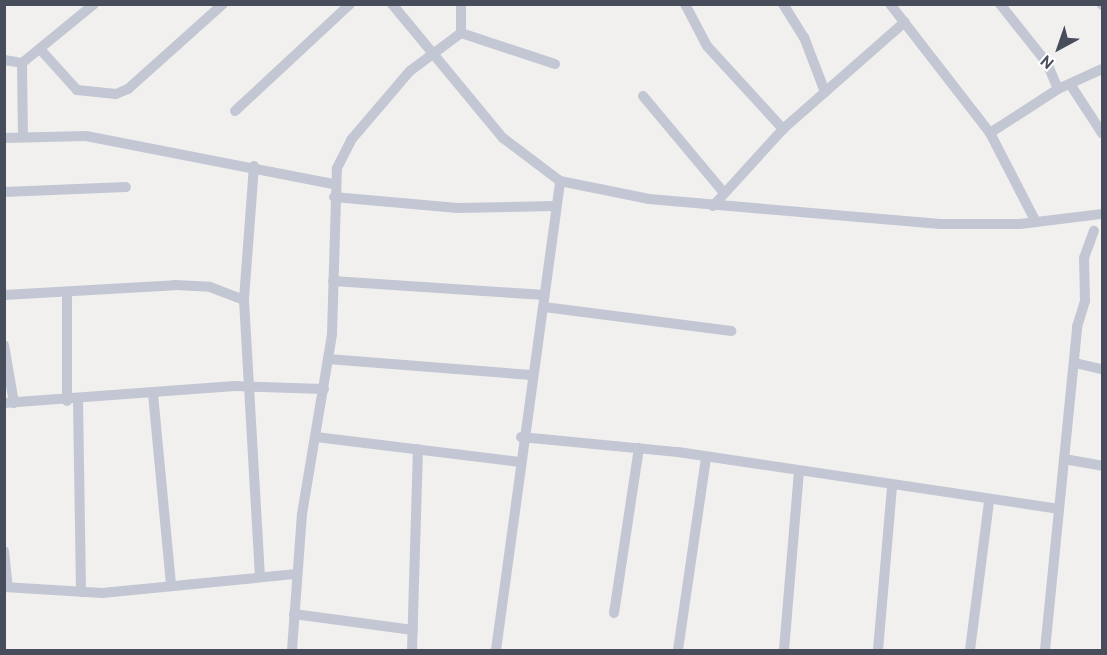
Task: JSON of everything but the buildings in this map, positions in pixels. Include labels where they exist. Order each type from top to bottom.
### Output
[{"type":"street","points":[[40,49],[77,90],[95,96],[116,93],[128,89],[223,4]]},
{"type":"street","points":[[235,111],[350,4]]},
{"type":"street","points":[[392,4],[503,138],[560,181],[713,206],[940,224],[1036,222],[1098,215],[1086,248],[1086,294],[1075,363],[1058,509],[1045,651]]},
{"type":"street","points":[[461,4],[461,33]]},
{"type":"street","points":[[685,4],[707,46],[783,129]]},
{"type":"street","points":[[783,4],[804,37],[825,92]]},
{"type":"street","points":[[890,4],[990,133],[1036,222]]},
{"type":"street","points":[[1000,4],[1047,63],[1058,89]]},
{"type":"street","points":[[4,60],[22,63],[88,6]]},
{"type":"street","points":[[713,206],[783,129],[904,22]]},
{"type":"street","points":[[291,651],[297,574],[328,359],[333,281],[334,184],[351,140],[410,71],[461,33]]},
{"type":"street","points":[[461,33],[555,64]]},
{"type":"street","points":[[22,63],[23,136]]},
{"type":"street","points":[[990,133],[1058,89],[1102,69]]},
{"type":"street","points":[[1070,84],[1102,133]]},
{"type":"street","points":[[644,96],[724,193]]},
{"type":"street","points":[[4,138],[86,136],[254,166],[334,184]]},
{"type":"street","points":[[254,166],[244,300],[246,387],[260,576]]},
{"type":"street","points":[[496,651],[521,437],[531,375],[539,360],[554,206],[560,181]]},
{"type":"street","points":[[4,192],[126,187]]},
{"type":"street","points":[[334,197],[458,208],[554,206]]},
{"type":"street","points":[[1094,231],[1102,240]]},
{"type":"street","points":[[333,281],[544,301],[731,331]]},
{"type":"street","points":[[4,295],[210,286],[244,300]]},
{"type":"street","points":[[67,293],[81,592]]},
{"type":"street","points":[[4,345],[9,403],[72,401],[246,387],[324,389]]},
{"type":"street","points":[[328,359],[531,375]]},
{"type":"street","points":[[1075,363],[1102,369]]},
{"type":"street","points":[[153,394],[171,586]]},
{"type":"street","points":[[316,437],[519,462]]},
{"type":"street","points":[[521,437],[639,448],[892,487],[1058,509]]},
{"type":"street","points":[[614,613],[639,448]]},
{"type":"street","points":[[412,651],[418,449]]},
{"type":"street","points":[[678,651],[706,457]]},
{"type":"street","points":[[1064,459],[1102,466]]},
{"type":"street","points":[[784,651],[798,472]]},
{"type":"street","points":[[878,651],[892,487]]},
{"type":"street","points":[[970,651],[989,501]]},
{"type":"street","points":[[4,550],[6,587],[81,592],[297,574]]},
{"type":"street","points":[[294,614],[413,630]]}]
